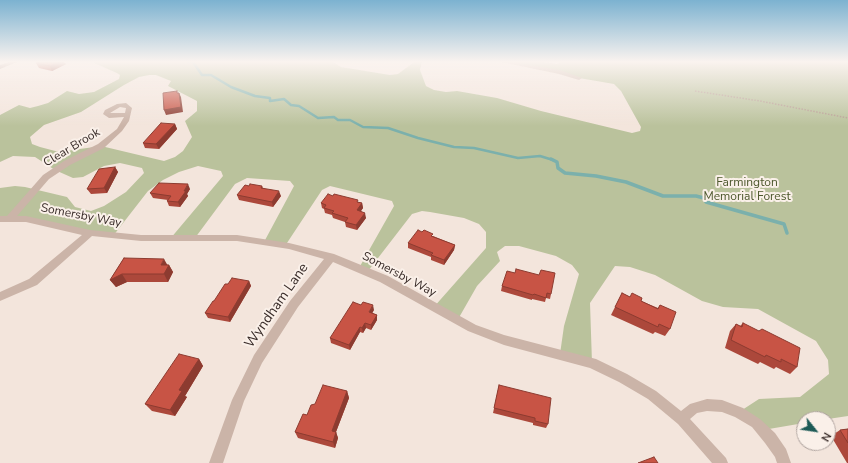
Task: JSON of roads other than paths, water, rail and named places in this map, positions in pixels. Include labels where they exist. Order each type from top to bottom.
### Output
[{"type":"street","name":"Clear Brook","points":[[5,218],[46,177],[61,166],[101,146],[114,136],[124,126],[128,115]]},
{"type":"street","name":"Somersby Way","points":[[5,218],[40,221],[90,233],[140,238],[237,238],[289,246],[331,257],[384,279],[443,313],[477,330],[504,340],[576,358],[608,370],[652,395],[682,420],[721,463]]},
{"type":"street","points":[[0,297],[32,282],[48,271],[90,233]]},
{"type":"street","name":"Wyndham Lane","points":[[216,463],[238,400],[258,360],[286,315],[331,257]]},
{"type":"street","points":[[682,420],[684,415],[694,408],[707,405],[722,406],[739,412],[756,423],[770,438],[781,454],[784,463]]},
{"type":"waterway","points":[[225,84],[255,96],[270,98],[270,101],[284,99],[291,105],[299,106],[318,118],[334,117],[338,120],[350,120],[363,127],[388,128],[418,138],[454,147],[474,148],[518,158],[540,156],[553,160]]},
{"type":"waterway","points":[[553,160],[557,162],[558,168],[565,173],[596,176],[626,182],[663,196],[696,196],[704,198],[706,202],[784,224],[787,233]]},
{"type":"park label","name":"Farmington Memorial Forest","points":[[747,190]]}]
